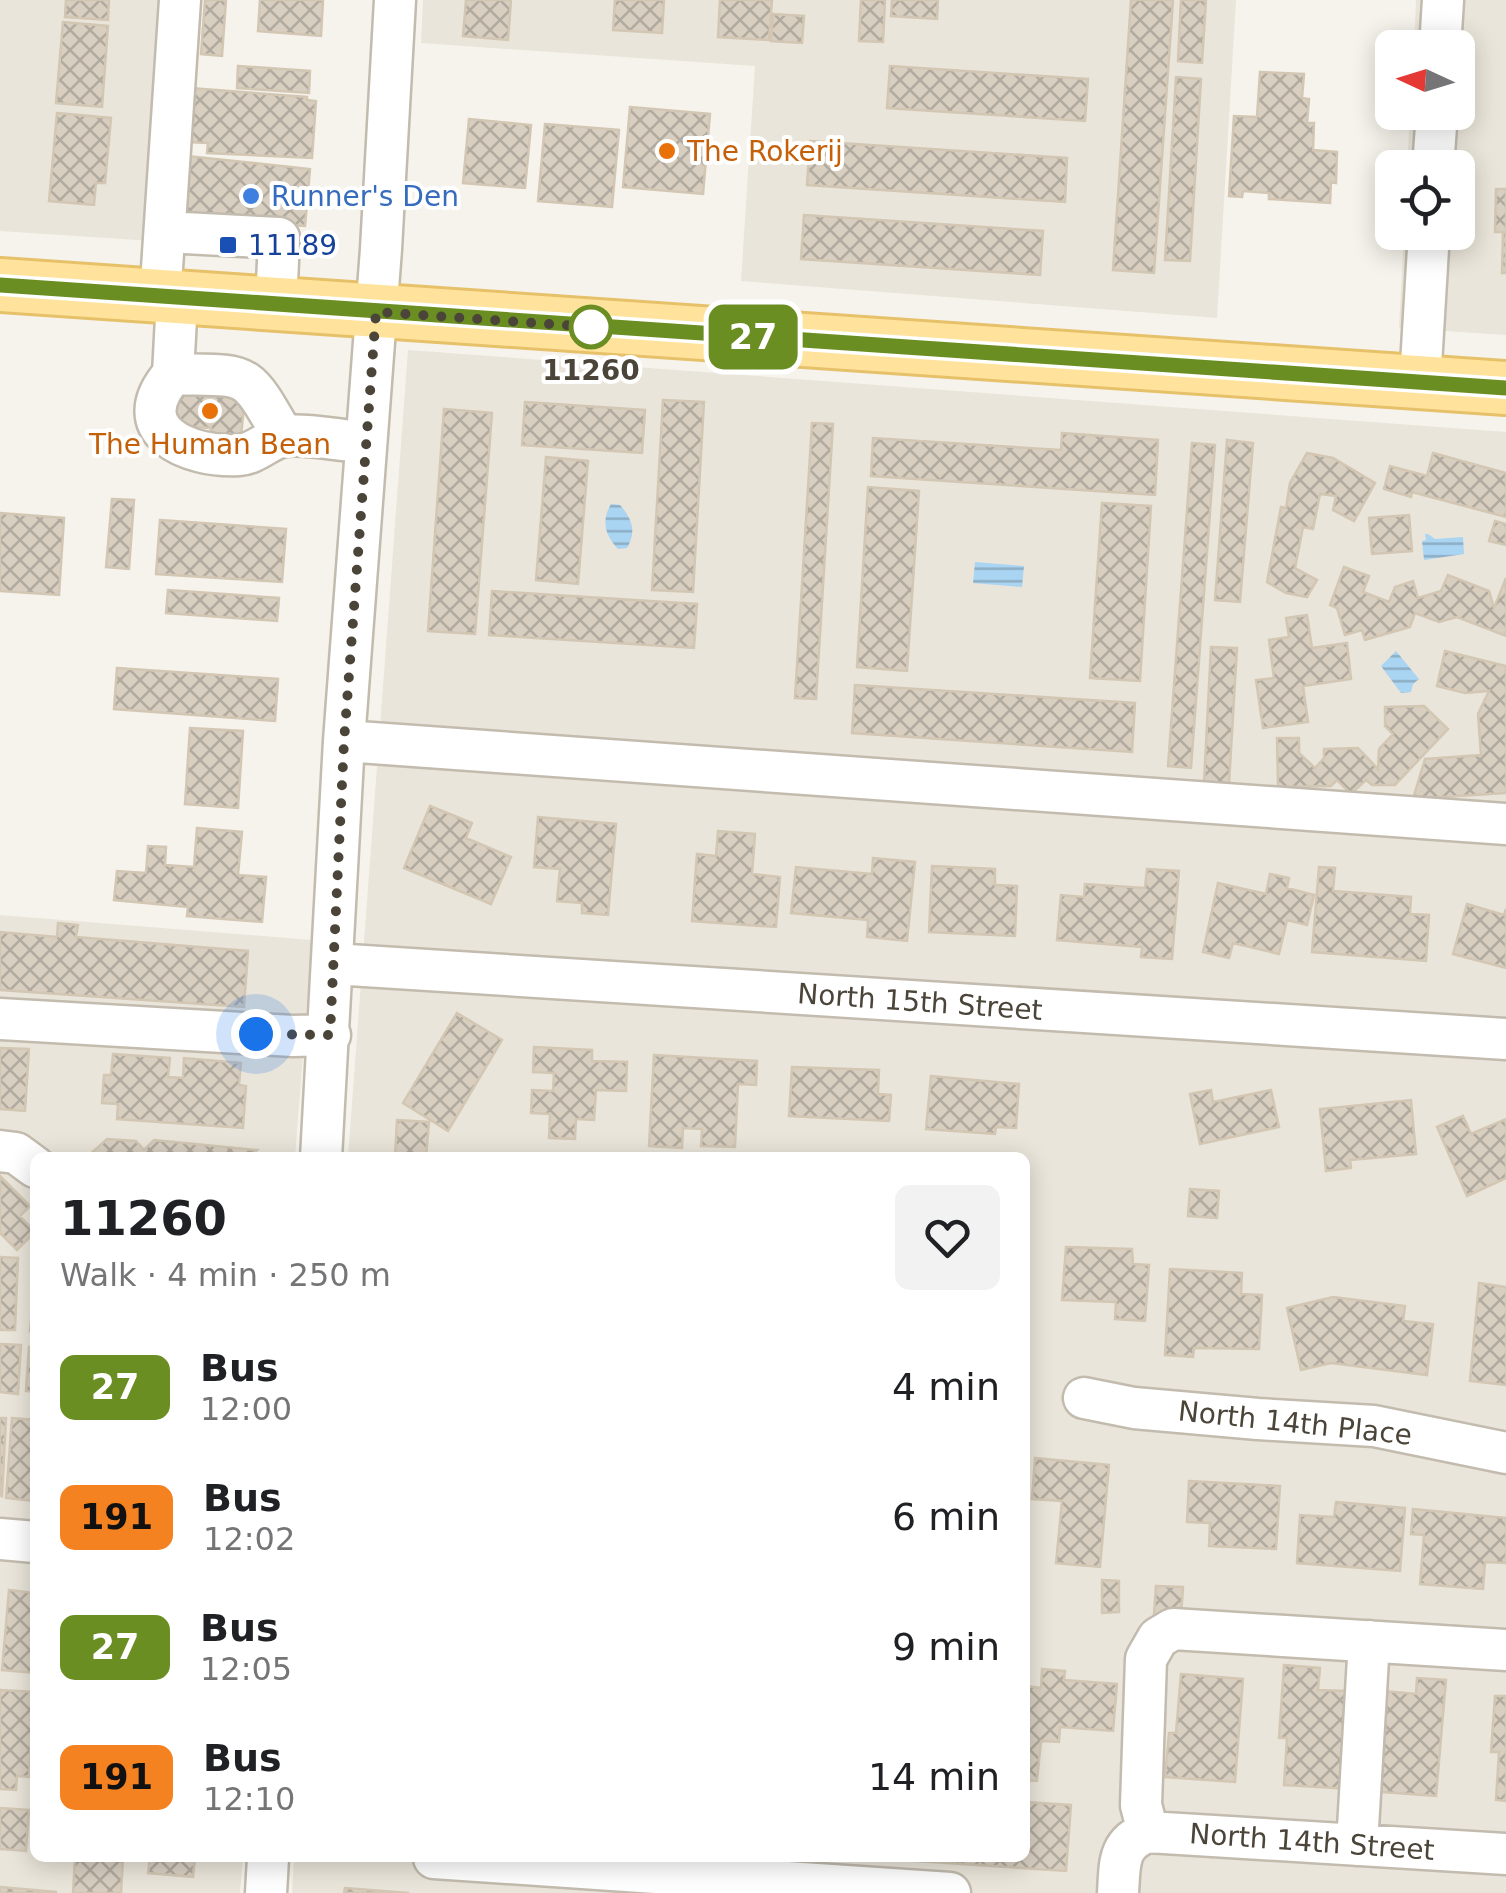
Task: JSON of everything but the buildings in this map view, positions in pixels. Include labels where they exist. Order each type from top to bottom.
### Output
[{"type":"main road","points":[[0,285],[1506,388]]},
{"type":"street","points":[[180,0],[165,232],[172,374],[160,389],[157,416],[164,436],[182,447],[239,455],[282,436],[366,442]]},
{"type":"street","points":[[322,1152],[344,742],[395,0]]},
{"type":"street","points":[[1442,30],[1444,0]]},
{"type":"street","points":[[165,232],[279,238],[276,306]]},
{"type":"street","points":[[1420,382],[1428,250]]},
{"type":"street","points":[[172,374],[236,375],[255,387],[282,436]]},
{"type":"street","points":[[344,742],[1506,824]]},
{"type":"street","name":"North 15th Street","points":[[333,964],[1506,1039]]},
{"type":"street","points":[[0,1018],[330,1035]]},
{"type":"street","points":[[0,1151],[16,1153],[30,1164]]},
{"type":"street","name":"North 14th Place","points":[[1084,1398],[1134,1408],[1258,1420],[1374,1426],[1506,1453]]},
{"type":"street","points":[[0,1539],[30,1542]]},
{"type":"street","points":[[1118,1893],[1120,1859],[1136,1840],[1141,1805],[1146,1658],[1158,1638],[1174,1629],[1506,1650]]},
{"type":"street","points":[[1356,1844],[1369,1641]]},
{"type":"street","name":"North 14th Street","points":[[1136,1840],[1356,1844],[1506,1854]]},
{"type":"street","points":[[266,1893],[268,1862]]},
{"type":"street","points":[[493,1862],[950,1893]]},
{"type":"shaded area","points":[[0,0],[171,0],[153,241],[0,231]]},
{"type":"shaded area","points":[[423,0],[1236,0],[1217,318],[741,281],[755,66],[421,43]]},
{"type":"shaded area","points":[[1416,0],[1506,0],[1506,335],[1399,328],[1403,250],[1475,250],[1475,150],[1408,150],[1409,130],[1475,130],[1475,30],[1415,30]]},
{"type":"shaded area","points":[[408,350],[1506,432],[1506,1893],[292,1893],[294,1862],[1030,1862],[1030,1152],[348,1152]]},
{"type":"shaded area","points":[[0,915],[312,940],[295,1152],[30,1152],[30,1862],[243,1862],[240,1893],[0,1893]]},
{"type":"water","points":[[611,504],[620,505],[630,520],[632,536],[627,548],[618,549],[607,533],[605,522]]},
{"type":"water","points":[[1428,534],[1435,539],[1463,537],[1464,554],[1424,560],[1422,541]]},
{"type":"water","points":[[975,562],[1024,566],[1022,587],[973,583]]},
{"type":"water","points":[[1396,651],[1419,679],[1411,692],[1401,693],[1381,666]]},
{"type":"bus line","name":"27","points":[[0,285],[1506,388]]},
{"type":"place","name":"The Rokerij","points":[[667,151]]},
{"type":"place","name":"Runner's Den","points":[[251,196]]},
{"type":"place","name":"11189","points":[[228,245]]},
{"type":"place","name":"11260","points":[[591,327]]},
{"type":"place","name":"The Human Bean","points":[[210,411]]},
{"type":"route","points":[[256,1034],[330,1035],[344,742],[376,312],[606,328],[591,327]]}]
